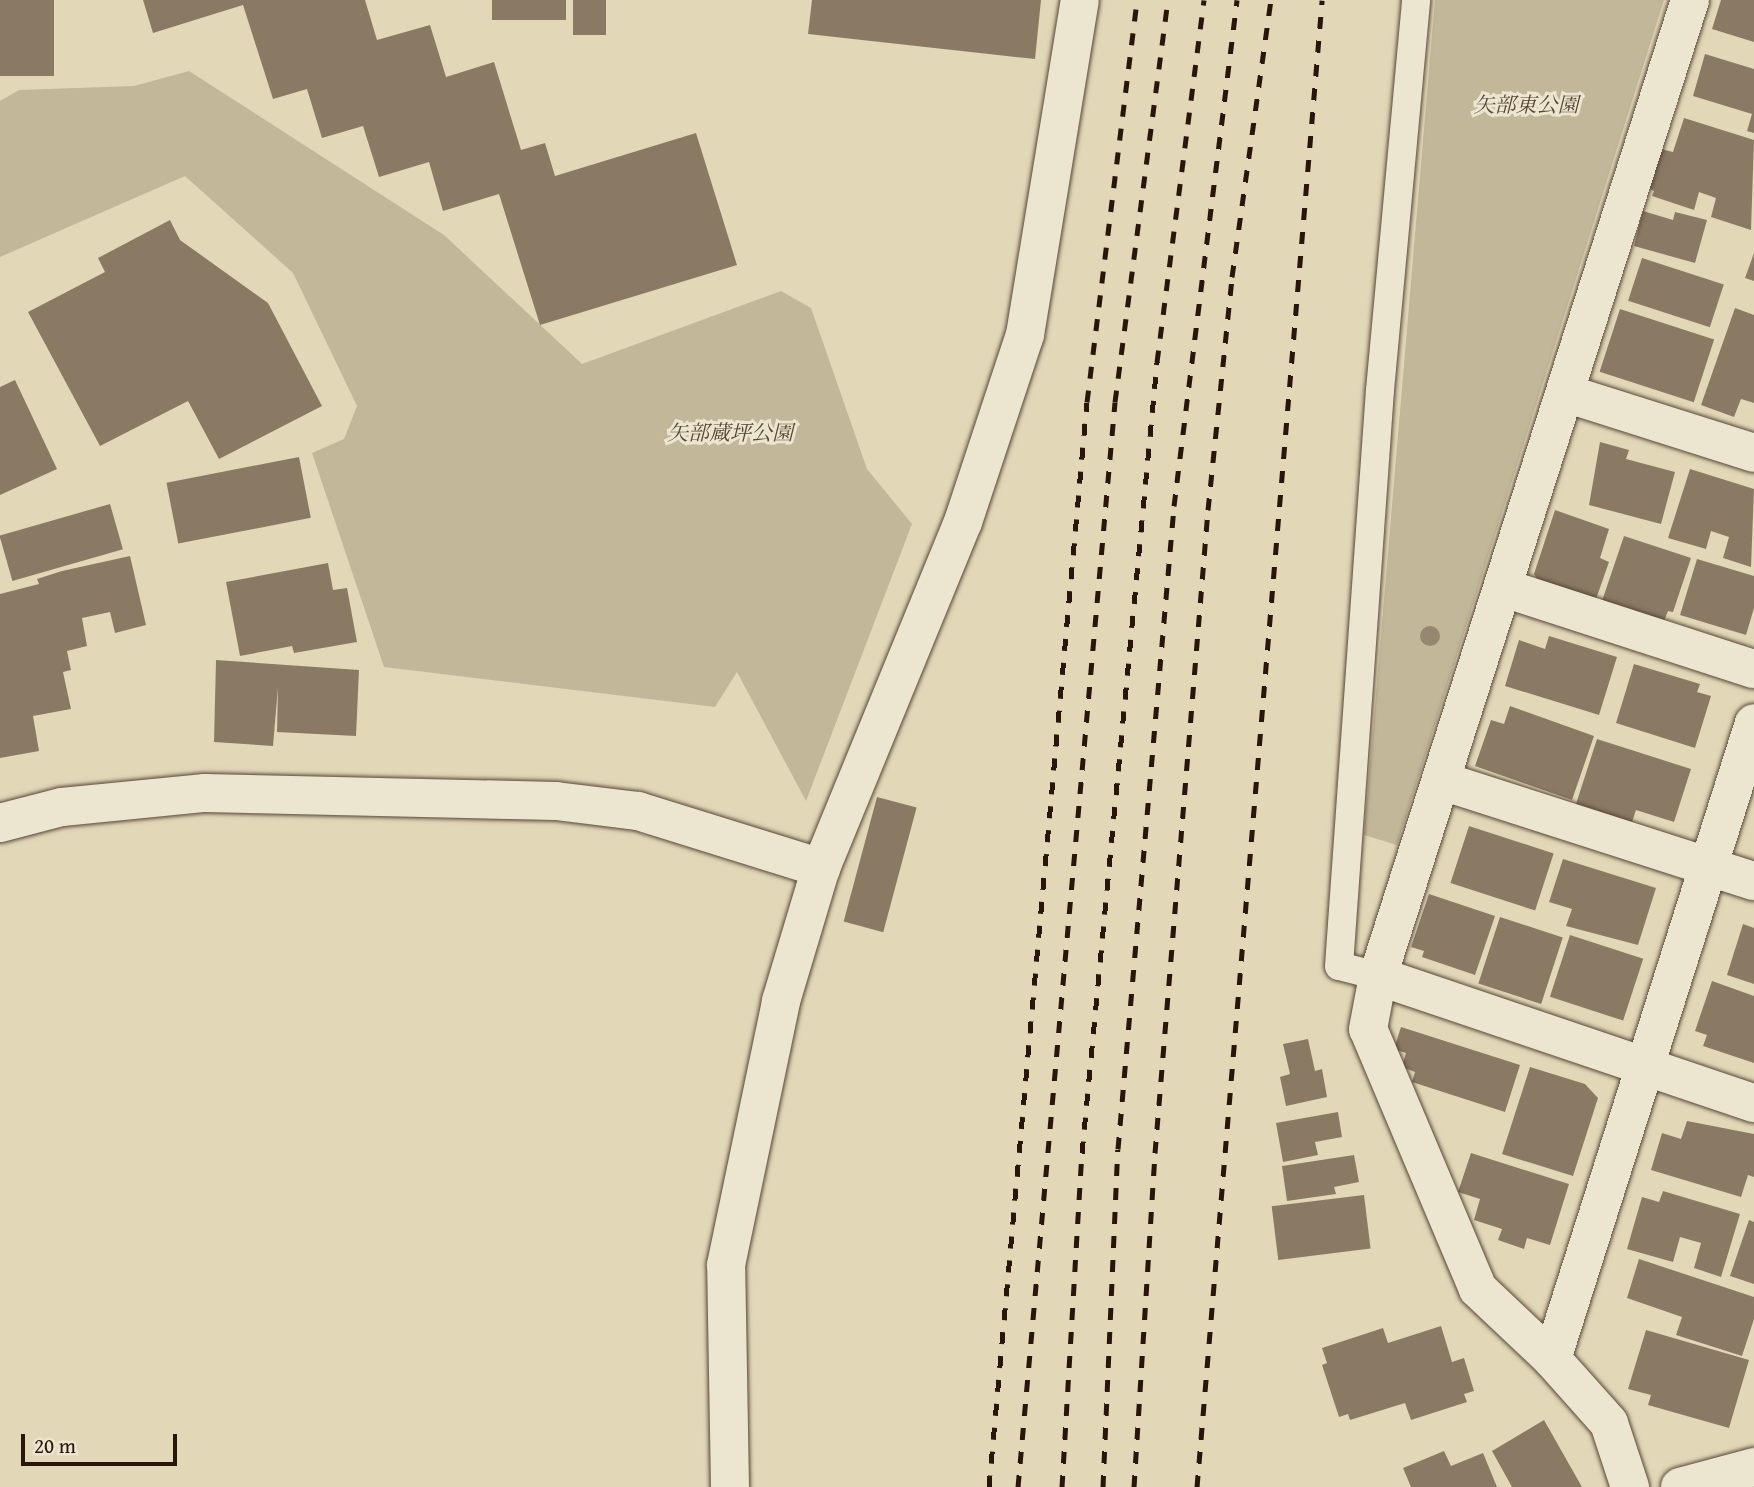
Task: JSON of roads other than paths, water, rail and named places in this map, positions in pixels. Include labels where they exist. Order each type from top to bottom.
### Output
[{"type":"street","points":[[730,1487],[726,1265],[781,1000],[821,868],[963,522],[1025,335],[1080,0]]},
{"type":"street","points":[[1630,1487],[1609,1423],[1552,1359],[1478,1289],[1368,1029],[1378,976],[1568,394],[1690,0]]},
{"type":"street","points":[[1568,394],[1754,453]]},
{"type":"street","points":[[1504,588],[1754,669]]},
{"type":"street","points":[[1552,1359],[1754,723]]},
{"type":"street","points":[[1442,781],[1754,881]]},
{"type":"street","points":[[0,823],[62,807],[205,793],[556,800],[638,811],[821,868]]},
{"type":"street","points":[[1378,976],[1754,1103]]},
{"type":"street","points":[[1680,1487],[1754,1467]]},
{"type":"lane","points":[[1378,976],[1339,966],[1380,390],[1416,0]]},
{"type":"railway","points":[[989,1487],[1087,402],[1137,0]]},
{"type":"railway","points":[[1018,1487],[1115,402],[1168,0]]},
{"type":"railway","points":[[1062,1487],[1082,1153],[1157,362],[1204,0]]},
{"type":"railway","points":[[1103,1487],[1118,1149],[1174,506],[1237,0]]},
{"type":"railway","points":[[1134,1487],[1155,1153],[1208,510],[1232,277],[1271,0]]},
{"type":"railway","points":[[1197,1487],[1322,0]]},
{"type":"park label","name":"矢部東公園","points":[[1526,105]]},
{"type":"park label","name":"矢部蔵坪公園","points":[[730,433]]}]
